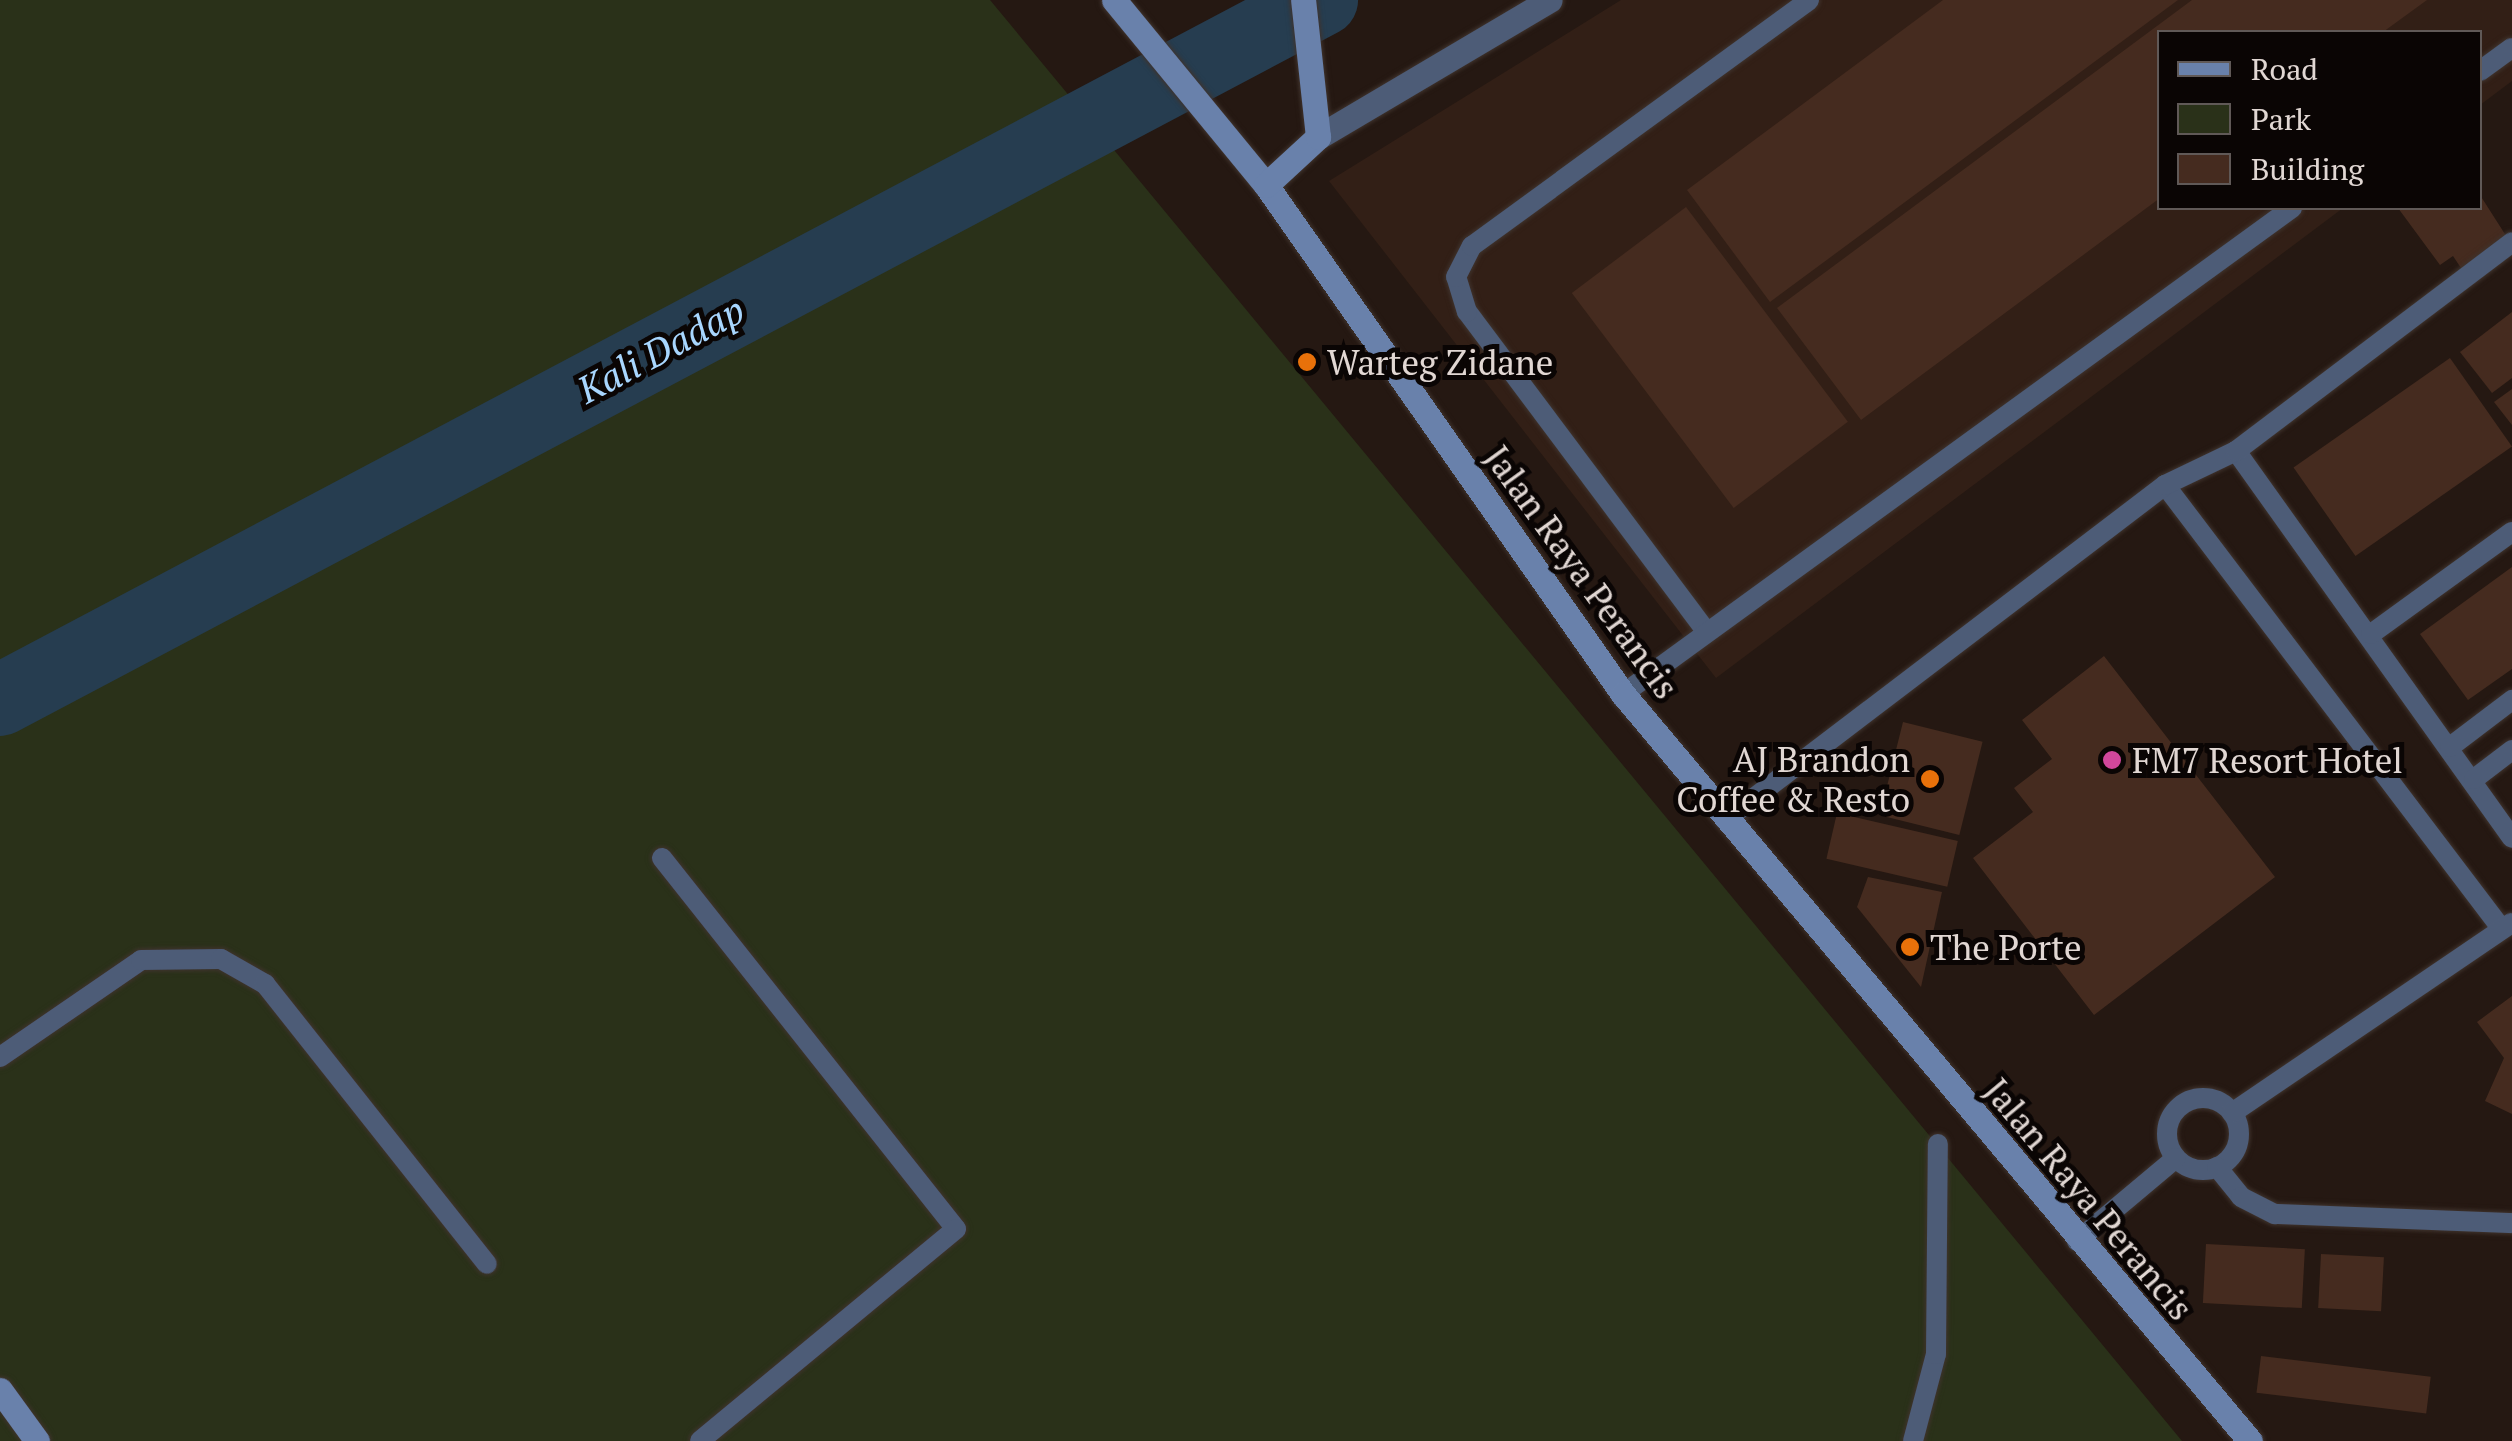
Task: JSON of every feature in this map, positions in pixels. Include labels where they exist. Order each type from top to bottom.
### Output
[{"type":"street","name":"Jalan Raya Perancis","points":[[1114,0],[1266,185],[1623,694],[2076,1241],[2250,1441]]},
{"type":"street","points":[[1303,0],[1318,137]]},
{"type":"street","points":[[1266,185],[1318,137],[1550,0]]},
{"type":"street","points":[[0,1390],[37,1441]]},
{"type":"lane","points":[[1706,631],[1466,312],[1456,277],[1472,246],[1808,0]]},
{"type":"lane","points":[[2482,70],[2512,48]]},
{"type":"lane","points":[[1623,694],[2289,210]]},
{"type":"lane","points":[[1725,820],[2165,485],[2236,451],[2512,242]]},
{"type":"lane","points":[[2236,451],[2371,634],[2512,838]]},
{"type":"lane","points":[[2165,485],[2506,926],[2232,1113]]},
{"type":"lane","points":[[2371,634],[2512,532]]},
{"type":"lane","points":[[2450,747],[2512,700]]},
{"type":"lane","points":[[2474,779],[2512,750]]},
{"type":"lane","points":[[662,858],[956,1229],[700,1441]]},
{"type":"lane","points":[[0,1056],[141,960],[220,958],[265,984],[487,1264]]},
{"type":"lane","points":[[2176,1158],[2167,1137],[2180,1106],[2213,1099],[2232,1113],[2238,1143],[2217,1168]]},
{"type":"lane","points":[[1913,1441],[1936,1354],[1938,1144]]},
{"type":"lane","points":[[2076,1241],[2176,1158]]},
{"type":"lane","points":[[2176,1158],[2217,1168],[2241,1197],[2275,1214],[2512,1223]]},
{"type":"shaded area","points":[[1621,0],[2512,0],[2512,81],[2482,104],[2482,30],[2157,30],[2157,210],[2340,210],[1716,678],[1329,181]]},
{"type":"green space","points":[[0,0],[990,0],[2182,1441],[0,1441]]},
{"type":"building","points":[[1943,0],[2178,0],[1770,302],[1687,190]]},
{"type":"building","points":[[2192,0],[2427,0],[2386,30],[2157,30],[2157,200],[1861,420],[1777,308]]},
{"type":"building","points":[[2482,198],[2510,242],[2465,274],[2453,256],[2440,265],[2399,210],[2482,210]]},
{"type":"building","points":[[1686,207],[1848,422],[1734,508],[1572,293]]},
{"type":"building","points":[[2512,312],[2512,378],[2492,393],[2460,352]]},
{"type":"building","points":[[2450,358],[2512,446],[2355,556],[2294,468]]},
{"type":"building","points":[[2512,389],[2512,425],[2494,402]]},
{"type":"building","points":[[2512,567],[2512,669],[2468,700],[2420,634]]},
{"type":"building","points":[[2104,656],[2275,877],[2094,1015],[1973,858],[2033,812],[2014,788],[2052,759],[2022,720]]},
{"type":"building","name":"AJ Brandon Coffee & Resto","points":[[1903,722],[1983,742],[1959,835],[1880,815]]},
{"type":"building","points":[[1837,813],[1958,841],[1947,887],[1826,859]]},
{"type":"building","name":"The Porte","points":[[1868,877],[1942,892],[1921,987],[1857,907]]},
{"type":"building","points":[[2512,996],[2512,1114],[2485,1101],[2504,1058],[2477,1022]]},
{"type":"building","points":[[2206,1244],[2305,1249],[2302,1308],[2203,1303]]},
{"type":"building","points":[[2321,1254],[2384,1257],[2381,1311],[2318,1308]]},
{"type":"building","points":[[2261,1356],[2431,1377],[2426,1414],[2256,1393]]},
{"type":"waterway","name":"Kali Dadap","points":[[0,700],[1322,0]]},
{"type":"place","name":"Warteg Zidane","points":[[1307,362]]},
{"type":"place","name":"FM7 Resort Hotel","points":[[2112,760]]},
{"type":"place","name":"AJ Brandon Coffee & Resto","points":[[1930,779]]},
{"type":"place","name":"The Porte","points":[[1910,947]]}]
